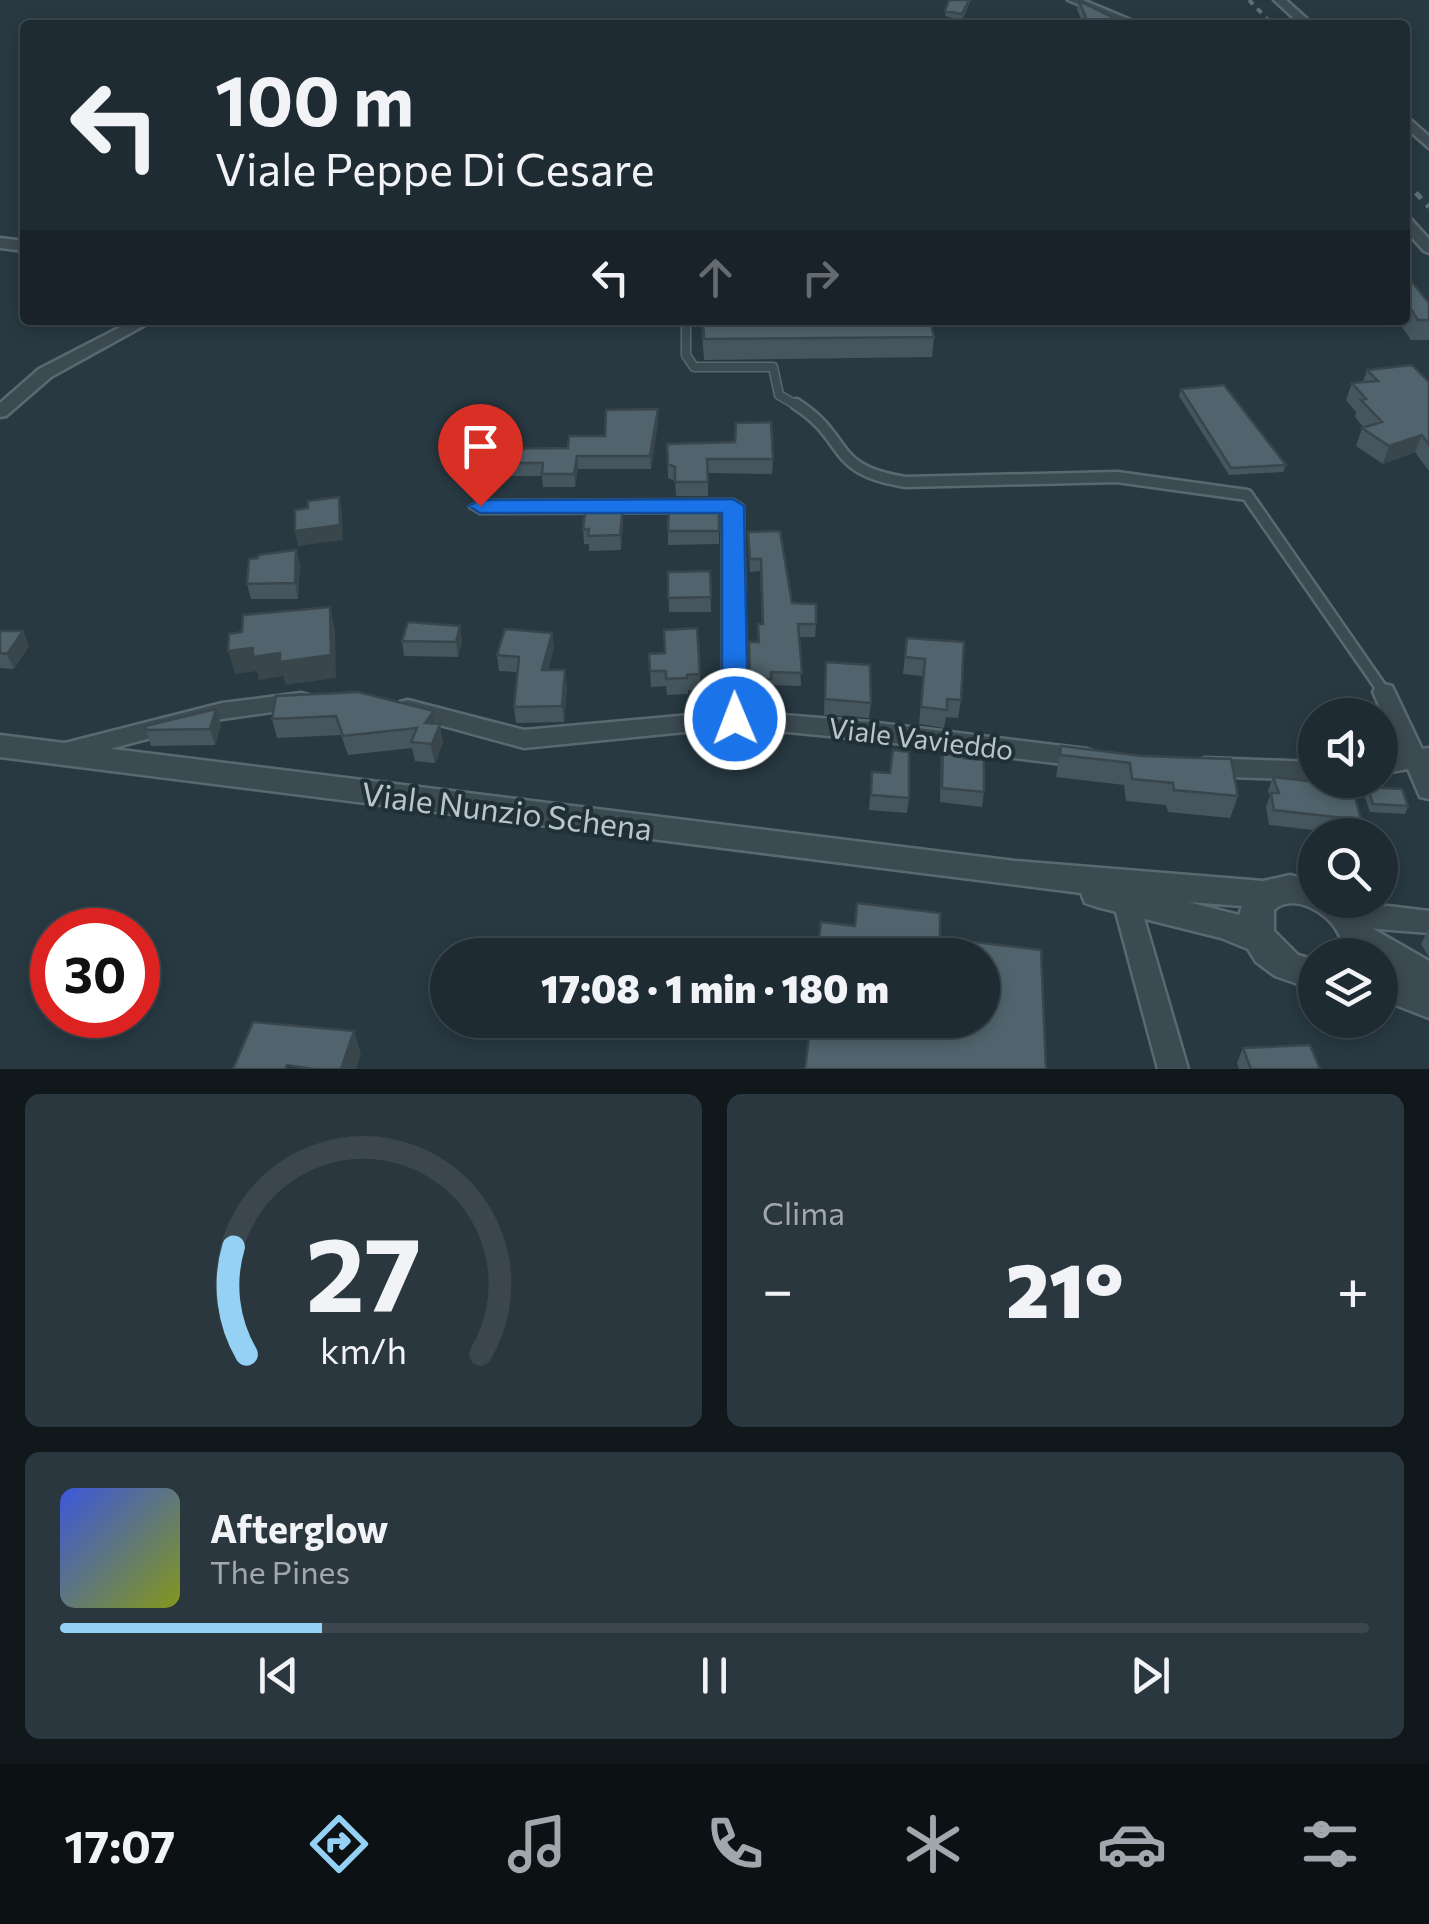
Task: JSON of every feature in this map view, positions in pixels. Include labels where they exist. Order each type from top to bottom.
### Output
[{"type":"street","points":[[1073,0],[1125,20]]},
{"type":"street","points":[[1279,0],[1302,20]]},
{"type":"street","points":[[1410,124],[1429,144]]},
{"type":"street","points":[[1410,227],[1429,248]]},
{"type":"street","points":[[0,412],[45,373],[136,325]]},
{"type":"street","points":[[480,506],[733,506],[735,719]]},
{"type":"street","points":[[1384,692],[1422,758],[1429,790]]},
{"type":"street","points":[[59,753],[222,712],[330,698]]},
{"type":"street","name":"Viale Vavieddo","points":[[386,704],[524,739],[735,719],[870,731],[1117,762]]},
{"type":"street","name":"Viale Nunzio Schena","points":[[0,746],[1014,874],[1266,895],[1286,890],[1298,892]]},
{"type":"street","points":[[1176,766],[1298,770]]},
{"type":"street","name":"Viale Nunzio Schena","points":[[1014,874],[1226,925],[1258,938],[1283,964],[1298,969]]},
{"type":"street","points":[[1258,938],[1252,921],[1256,906],[1266,895]]},
{"type":"street","points":[[1126,901],[1173,1069]]},
{"type":"street","points":[[1348,928],[1388,917],[1429,922]]},
{"type":"street","points":[[1348,928],[1429,978]]},
{"type":"street","points":[[1398,991],[1429,1003]]},
{"type":"lane","points":[[686,325],[686,355],[694,367],[774,367],[779,395],[804,408],[830,432],[840,454],[875,478],[906,482],[1117,477],[1247,495],[1384,692]]},
{"type":"building","points":[[949,0],[969,0],[962,14],[945,11]]},
{"type":"building","points":[[1079,1],[1118,20],[1087,20]]},
{"type":"building","points":[[1410,280],[1429,303],[1429,320],[1418,320],[1410,308]]},
{"type":"building","points":[[703,325],[931,325],[934,337],[704,339]]},
{"type":"building","points":[[1412,365],[1429,382],[1429,445],[1422,435],[1389,446],[1362,428],[1382,422],[1361,400],[1366,399],[1352,383],[1378,381],[1367,370]]},
{"type":"building","points":[[1224,385],[1286,465],[1231,468],[1181,389]]},
{"type":"building","points":[[658,409],[650,456],[577,456],[574,474],[542,474],[543,463],[453,463],[457,440],[492,439],[489,449],[568,448],[569,436],[605,436],[606,410]]},
{"type":"building","points":[[771,422],[773,459],[707,459],[708,482],[675,482],[675,467],[668,464],[667,444],[735,442],[736,423]]},
{"type":"building","points":[[339,497],[340,525],[295,531],[295,510],[308,508],[308,501]]},
{"type":"building","points":[[669,502],[719,505],[719,531],[668,531]]},
{"type":"building","points":[[586,506],[623,506],[620,535],[588,536],[589,529],[583,529]]},
{"type":"building","points":[[780,531],[792,603],[816,604],[816,624],[798,624],[802,673],[771,672],[771,679],[765,679],[766,695],[750,695],[749,642],[759,642],[758,624],[763,624],[761,559],[750,559],[748,532]]},
{"type":"building","points":[[296,550],[295,583],[247,584],[249,559]]},
{"type":"building","points":[[710,571],[711,597],[668,598],[668,572]]},
{"type":"building","points":[[330,607],[331,655],[280,662],[280,653],[253,657],[253,648],[228,651],[229,634],[242,632],[243,615]]},
{"type":"building","points":[[408,622],[460,626],[456,642],[402,641]]},
{"type":"building","points":[[697,628],[700,674],[666,679],[666,671],[650,671],[649,654],[665,653],[664,630]]},
{"type":"building","points":[[505,629],[552,633],[542,670],[565,670],[562,706],[514,707],[519,657],[497,655]]},
{"type":"building","points":[[0,631],[23,631],[7,654],[0,653]]},
{"type":"building","points":[[907,638],[964,642],[961,700],[947,699],[947,710],[921,707],[925,659],[905,657]]},
{"type":"building","points":[[826,662],[870,665],[871,703],[825,699]]},
{"type":"building","points":[[358,692],[434,711],[425,723],[440,724],[432,744],[411,742],[417,728],[343,736],[336,716],[272,719],[276,696]]},
{"type":"building","points":[[216,709],[210,729],[146,730],[145,726]]},
{"type":"building","points":[[943,738],[964,741],[964,758],[984,760],[984,792],[942,788]]},
{"type":"building","points":[[1061,746],[1142,756],[1231,759],[1238,796],[1174,790],[1173,783],[1132,779],[1130,763],[1060,755]]},
{"type":"building","points":[[893,750],[909,752],[909,798],[871,795],[872,772],[890,773]]},
{"type":"building","points":[[1273,777],[1298,780],[1298,798],[1355,798],[1360,818],[1274,810],[1271,793],[1279,793]]},
{"type":"building","points":[[1398,789],[1402,789],[1408,806],[1373,804],[1371,798],[1398,798]]},
{"type":"building","points":[[857,903],[940,913],[940,938],[819,938],[821,922],[855,926]]},
{"type":"building","points":[[1000,945],[1041,950],[1046,1069],[805,1069],[809,1038],[1000,1038]]},
{"type":"building","points":[[253,1022],[354,1031],[341,1069],[287,1065],[285,1069],[233,1069]]},
{"type":"building","points":[[1310,1045],[1320,1069],[1251,1069],[1243,1048]]},
{"type":"railway","points":[[1249,0],[1268,20]]},
{"type":"railway","points":[[1410,186],[1429,207]]},
{"type":"route","points":[[480,506],[733,506],[735,719]]}]
